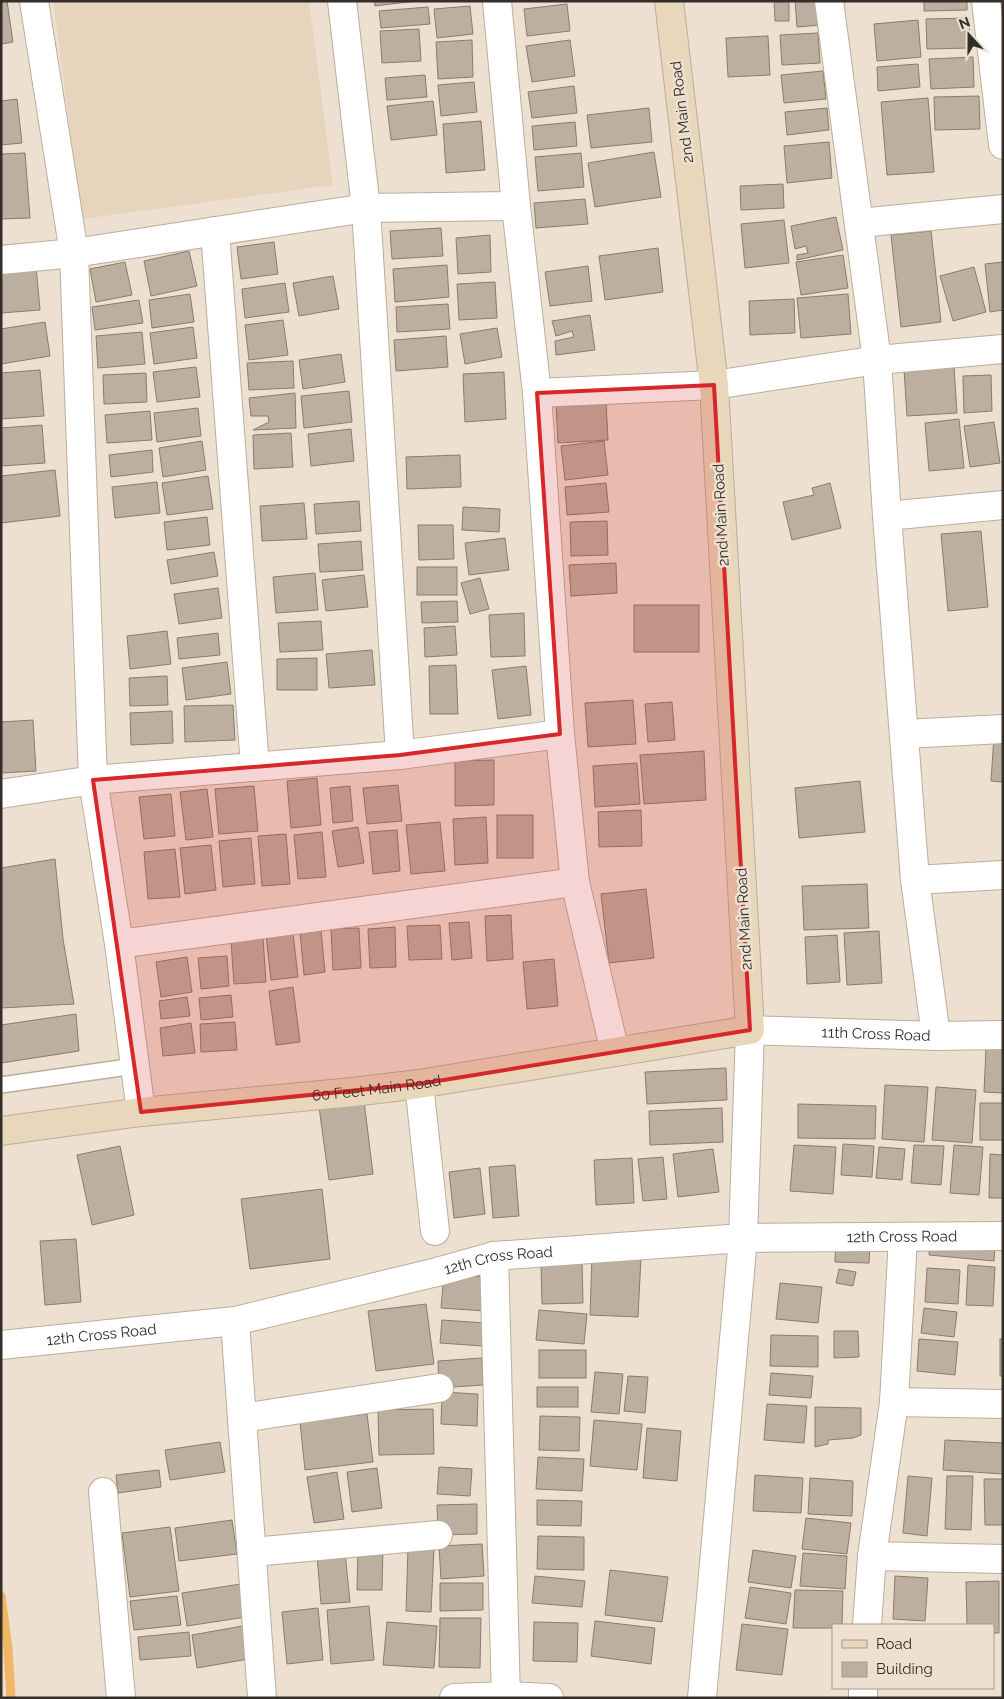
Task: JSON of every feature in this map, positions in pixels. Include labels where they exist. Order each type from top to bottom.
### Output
[{"type":"street","points":[[34,1],[74,253],[93,780],[119,944],[141,1112]]},
{"type":"street","points":[[342,1],[366,208],[400,755]]},
{"type":"street","points":[[497,1],[516,206],[537,392],[560,734],[575,882],[615,1052]]},
{"type":"street","name":"2nd Main Road","points":[[669,1],[714,385],[750,1030]]},
{"type":"street","points":[[829,1],[877,360],[914,880],[936,1036]]},
{"type":"street","points":[[986,1],[1003,145]]},
{"type":"street","points":[[1,260],[74,253],[366,208],[516,206]]},
{"type":"street","points":[[859,223],[1003,209]]},
{"type":"street","points":[[215,231],[255,767]]},
{"type":"street","points":[[537,392],[714,385],[877,360],[1003,349]]},
{"type":"street","points":[[887,516],[1003,505]]},
{"type":"street","points":[[904,734],[1003,729]]},
{"type":"street","points":[[1,794],[93,780],[400,755],[560,734]]},
{"type":"street","points":[[914,880],[1003,875]]},
{"type":"street","points":[[119,944],[575,882]]},
{"type":"street","points":[[702,1698],[743,1238],[750,1030]]},
{"type":"street","name":"11th Cross Road","points":[[750,1030],[936,1036],[1003,1035]]},
{"type":"street","name":"60 Feet Main Road","points":[[1,1131],[141,1112],[419,1084],[750,1030]]},
{"type":"street","points":[[419,1084],[434,1231]]},
{"type":"street","name":"12th Cross Road","points":[[1,1345],[235,1320],[437,1272],[494,1256],[743,1238],[1003,1236]]},
{"type":"street","points":[[867,1624],[872,1556],[894,1402],[903,1237]]},
{"type":"street","points":[[494,1256],[506,1697]]},
{"type":"street","points":[[235,1320],[262,1698]]},
{"type":"street","points":[[242,1418],[439,1388]]},
{"type":"street","points":[[894,1402],[1003,1404]]},
{"type":"street","points":[[103,1492],[121,1698]]},
{"type":"street","points":[[252,1552],[438,1535]]},
{"type":"street","points":[[872,1556],[1003,1559]]},
{"type":"street","points":[[454,1698],[549,1698]]},
{"type":"lane","points":[[1,1085],[135,1066]]},
{"type":"highlighted area","points":[[714,385],[750,1030],[419,1084],[141,1112],[93,780],[400,755],[560,734],[537,393]]},
{"type":"shaded area","points":[[53,1],[309,1],[333,185],[82,219]]},
{"type":"building","points":[[1,1],[7,1],[13,42],[1,44]]},
{"type":"building","points":[[374,1],[416,1],[375,6]]},
{"type":"building","points":[[774,1],[789,1],[789,21],[775,21]]},
{"type":"building","points":[[795,1],[820,1],[822,25],[797,27]]},
{"type":"building","points":[[924,1],[967,1],[967,10],[924,11]]},
{"type":"building","points":[[567,4],[570,31],[527,36],[524,9]]},
{"type":"building","points":[[470,6],[473,34],[437,38],[434,9]]},
{"type":"building","points":[[428,7],[430,24],[381,28],[379,11]]},
{"type":"building","points":[[969,18],[970,48],[927,49],[926,19]]},
{"type":"building","points":[[918,20],[921,57],[877,61],[874,24]]},
{"type":"building","points":[[419,29],[421,61],[382,63],[380,31]]},
{"type":"building","points":[[818,33],[820,63],[782,65],[780,35]]},
{"type":"building","points":[[768,36],[770,75],[728,77],[726,38]]},
{"type":"building","points":[[472,40],[473,77],[438,79],[436,42]]},
{"type":"building","points":[[570,40],[575,76],[532,82],[526,46]]},
{"type":"building","points":[[973,57],[974,87],[931,89],[929,59]]},
{"type":"building","points":[[918,64],[920,87],[878,91],[877,67]]},
{"type":"building","points":[[823,71],[826,99],[784,103],[781,75]]},
{"type":"building","points":[[425,75],[427,97],[387,100],[385,78]]},
{"type":"building","points":[[474,82],[477,112],[441,116],[438,85]]},
{"type":"building","points":[[574,86],[577,113],[532,118],[528,92]]},
{"type":"building","points":[[979,96],[980,129],[935,130],[934,97]]},
{"type":"building","points":[[928,98],[934,172],[887,175],[881,102]]},
{"type":"building","points":[[17,99],[22,143],[1,145],[1,101]]},
{"type":"building","points":[[433,101],[437,135],[391,140],[387,106]]},
{"type":"building","points":[[649,108],[652,142],[591,148],[587,115]]},
{"type":"building","points":[[827,108],[829,130],[787,135],[785,112]]},
{"type":"building","points":[[481,121],[485,170],[446,173],[443,124]]},
{"type":"building","points":[[575,122],[577,146],[534,150],[532,126]]},
{"type":"building","points":[[829,142],[832,178],[787,183],[784,146]]},
{"type":"building","points":[[654,152],[661,197],[595,207],[588,163]]},
{"type":"building","points":[[25,153],[30,218],[1,219],[1,154]]},
{"type":"building","points":[[581,153],[584,187],[538,191],[535,157]]},
{"type":"building","points":[[783,184],[784,208],[741,210],[740,186]]},
{"type":"building","points":[[585,199],[588,224],[536,228],[534,203]]},
{"type":"building","points":[[836,217],[843,250],[797,260],[797,255],[808,253],[806,246],[795,249],[791,226]]},
{"type":"building","points":[[784,220],[789,263],[745,268],[741,224]]},
{"type":"building","points":[[441,228],[443,256],[392,259],[390,231]]},
{"type":"building","points":[[931,231],[941,322],[901,327],[891,235]]},
{"type":"building","points":[[490,235],[491,272],[458,274],[456,238]]},
{"type":"building","points":[[274,242],[278,274],[241,279],[237,247]]},
{"type":"building","points":[[658,248],[663,292],[605,300],[599,256]]},
{"type":"building","points":[[189,251],[197,286],[151,296],[144,261]]},
{"type":"building","points":[[843,255],[848,288],[801,295],[796,262]]},
{"type":"building","points":[[125,262],[132,295],[96,302],[90,269]]},
{"type":"building","points":[[1003,262],[1003,310],[990,312],[985,264]]},
{"type":"building","points":[[447,265],[449,297],[395,302],[393,269]]},
{"type":"building","points":[[36,266],[40,310],[1,313],[1,269]]},
{"type":"building","points":[[588,266],[592,301],[550,306],[545,272]]},
{"type":"building","points":[[974,267],[986,312],[953,321],[940,276]]},
{"type":"building","points":[[333,276],[339,309],[299,316],[293,283]]},
{"type":"building","points":[[495,282],[497,318],[459,320],[457,284]]},
{"type":"building","points":[[285,283],[289,312],[245,318],[242,289]]},
{"type":"building","points":[[190,294],[194,322],[152,328],[149,300]]},
{"type":"building","points":[[848,294],[851,334],[801,338],[797,298]]},
{"type":"building","points":[[794,299],[795,333],[750,335],[749,301]]},
{"type":"building","points":[[139,300],[143,323],[95,330],[92,307]]},
{"type":"building","points":[[448,304],[450,329],[397,332],[396,307]]},
{"type":"building","points":[[590,315],[595,350],[556,355],[555,341],[574,337],[572,331],[556,336],[552,321]]},
{"type":"building","points":[[283,320],[288,355],[249,360],[245,325]]},
{"type":"building","points":[[45,322],[50,356],[1,364],[1,329]]},
{"type":"building","points":[[193,327],[197,358],[154,364],[150,333]]},
{"type":"building","points":[[497,328],[502,357],[465,364],[460,334]]},
{"type":"building","points":[[142,332],[145,364],[98,368],[96,336]]},
{"type":"building","points":[[446,336],[448,367],[396,371],[394,340]]},
{"type":"building","points":[[341,354],[345,382],[303,389],[299,360]]},
{"type":"building","points":[[293,361],[294,388],[249,390],[247,363]]},
{"type":"building","points":[[196,367],[200,397],[157,402],[153,372]]},
{"type":"building","points":[[954,367],[957,413],[907,416],[904,370]]},
{"type":"building","points":[[40,370],[44,416],[1,419],[1,373]]},
{"type":"building","points":[[504,372],[506,419],[465,422],[463,374]]},
{"type":"building","points":[[146,373],[147,402],[104,404],[103,375]]},
{"type":"building","points":[[991,375],[992,411],[964,413],[963,376]]},
{"type":"building","points":[[349,391],[352,422],[304,428],[301,396]]},
{"type":"building","points":[[295,393],[296,428],[253,430],[269,422],[268,416],[251,416],[249,398]]},
{"type":"building","points":[[606,402],[608,440],[558,443],[556,405]]},
{"type":"building","points":[[198,408],[201,436],[157,442],[154,413]]},
{"type":"building","points":[[150,411],[152,440],[107,443],[105,415]]},
{"type":"building","points":[[959,419],[964,468],[929,471],[925,423]]},
{"type":"building","points":[[994,422],[1000,463],[970,467],[964,426]]},
{"type":"building","points":[[42,425],[45,463],[1,466],[1,428]]},
{"type":"building","points":[[351,429],[354,461],[311,466],[308,434]]},
{"type":"building","points":[[291,433],[293,467],[254,469],[253,435]]},
{"type":"building","points":[[202,441],[206,470],[163,477],[159,448]]},
{"type":"building","points":[[604,441],[608,475],[565,480],[561,446]]},
{"type":"building","points":[[152,450],[153,472],[111,477],[109,455]]},
{"type":"building","points":[[460,455],[461,487],[407,489],[406,457]]},
{"type":"building","points":[[55,470],[60,516],[1,523],[1,476]]},
{"type":"building","points":[[208,476],[213,509],[167,515],[162,483]]},
{"type":"building","points":[[157,482],[160,513],[115,518],[112,487]]},
{"type":"building","points":[[606,483],[609,512],[567,515],[565,487]]},
{"type":"building","points":[[830,483],[841,528],[792,540],[783,502],[814,495],[812,488]]},
{"type":"building","points":[[359,501],[361,531],[316,534],[314,504]]},
{"type":"building","points":[[304,503],[307,539],[262,541],[260,506]]},
{"type":"building","points":[[463,507],[500,509],[499,532],[462,530]]},
{"type":"building","points":[[207,517],[210,545],[167,550],[164,522]]},
{"type":"building","points":[[607,521],[608,555],[571,556],[570,522]]},
{"type":"building","points":[[418,525],[453,525],[454,559],[419,560]]},
{"type":"building","points":[[981,531],[988,607],[948,611],[941,534]]},
{"type":"building","points":[[505,538],[509,570],[469,575],[465,543]]},
{"type":"building","points":[[361,541],[363,570],[320,572],[318,544]]},
{"type":"building","points":[[214,552],[218,576],[171,584],[167,560]]},
{"type":"building","points":[[616,563],[617,593],[571,596],[569,565]]},
{"type":"building","points":[[417,567],[457,567],[457,595],[417,595]]},
{"type":"building","points":[[315,573],[318,610],[276,613],[273,577]]},
{"type":"building","points":[[364,575],[368,607],[326,611],[322,580]]},
{"type":"building","points":[[480,578],[489,609],[470,614],[461,583]]},
{"type":"building","points":[[218,588],[222,618],[179,624],[174,594]]},
{"type":"building","points":[[457,601],[458,622],[422,623],[421,602]]},
{"type":"building","points":[[634,605],[699,605],[699,652],[634,652]]},
{"type":"building","points":[[524,613],[525,656],[491,657],[489,615]]},
{"type":"building","points":[[321,621],[323,650],[280,652],[278,623]]},
{"type":"building","points":[[455,626],[457,655],[425,657],[424,628]]},
{"type":"building","points":[[167,631],[171,664],[130,669],[127,636]]},
{"type":"building","points":[[218,633],[220,655],[179,659],[177,638]]},
{"type":"building","points":[[372,650],[375,685],[329,688],[326,654]]},
{"type":"building","points":[[317,658],[317,690],[277,690],[277,659]]},
{"type":"building","points":[[227,662],[231,694],[186,700],[182,668]]},
{"type":"building","points":[[456,665],[458,714],[430,714],[429,666]]},
{"type":"building","points":[[526,666],[531,715],[498,719],[492,670]]},
{"type":"building","points":[[167,676],[168,705],[130,706],[129,678]]},
{"type":"building","points":[[633,700],[636,744],[588,747],[585,703]]},
{"type":"building","points":[[672,702],[675,740],[648,742],[645,704]]},
{"type":"building","points":[[233,705],[235,740],[185,742],[184,706]]},
{"type":"building","points":[[172,711],[173,743],[131,745],[130,713]]},
{"type":"building","points":[[33,720],[36,771],[1,773],[1,722]]},
{"type":"building","points":[[994,736],[1003,737],[1003,782],[991,781]]},
{"type":"building","points":[[704,751],[706,800],[644,804],[640,755]]},
{"type":"building","points":[[494,760],[494,805],[455,806],[455,761]]},
{"type":"building","points":[[637,763],[640,804],[595,807],[593,766]]},
{"type":"building","points":[[317,778],[321,825],[291,828],[287,781]]},
{"type":"building","points":[[860,781],[865,832],[799,838],[795,788]]},
{"type":"building","points":[[398,785],[402,821],[367,824],[363,788]]},
{"type":"building","points":[[254,786],[258,831],[219,834],[215,789]]},
{"type":"building","points":[[350,786],[353,821],[333,823],[330,788]]},
{"type":"building","points":[[207,789],[213,837],[186,840],[180,792]]},
{"type":"building","points":[[171,794],[175,836],[144,839],[139,797]]},
{"type":"building","points":[[641,810],[642,846],[599,847],[598,812]]},
{"type":"building","points":[[497,815],[533,815],[533,858],[497,858]]},
{"type":"building","points":[[486,817],[488,863],[455,865],[453,819]]},
{"type":"building","points":[[440,822],[445,871],[411,874],[406,825]]},
{"type":"building","points":[[358,827],[364,863],[338,867],[332,831]]},
{"type":"building","points":[[397,830],[400,871],[373,874],[369,832]]},
{"type":"building","points":[[322,832],[326,877],[298,879],[294,835]]},
{"type":"building","points":[[286,834],[290,884],[262,886],[258,836]]},
{"type":"building","points":[[251,838],[255,884],[223,887],[219,841]]},
{"type":"building","points":[[211,845],[216,890],[185,894],[180,848]]},
{"type":"building","points":[[175,849],[180,897],[148,899],[144,852]]},
{"type":"building","points":[[55,859],[63,939],[74,1004],[1,1008],[1,868]]},
{"type":"building","points":[[867,884],[869,928],[804,930],[802,886]]},
{"type":"building","points":[[646,889],[654,958],[609,963],[601,894]]},
{"type":"building","points":[[511,915],[513,959],[487,961],[485,916]]},
{"type":"building","points":[[469,922],[472,958],[452,960],[449,923]]},
{"type":"building","points":[[440,925],[442,959],[409,960],[407,926]]},
{"type":"building","points":[[395,927],[396,967],[370,968],[368,929]]},
{"type":"building","points":[[359,928],[361,968],[333,970],[331,929]]},
{"type":"building","points":[[321,930],[325,972],[304,975],[300,932]]},
{"type":"building","points":[[879,931],[882,983],[847,985],[844,933]]},
{"type":"building","points":[[293,933],[298,977],[271,980],[266,935]]},
{"type":"building","points":[[837,935],[840,982],[807,984],[805,937]]},
{"type":"building","points":[[263,938],[266,982],[234,984],[231,941]]},
{"type":"building","points":[[227,956],[229,986],[201,989],[198,958]]},
{"type":"building","points":[[187,957],[192,992],[161,997],[156,962]]},
{"type":"building","points":[[554,959],[558,1006],[527,1009],[523,962]]},
{"type":"building","points":[[293,987],[300,1042],[276,1045],[269,991]]},
{"type":"building","points":[[231,995],[233,1017],[201,1020],[199,998]]},
{"type":"building","points":[[187,997],[190,1016],[161,1019],[159,1001]]},
{"type":"building","points":[[76,1014],[79,1051],[1,1063],[1,1025]]},
{"type":"building","points":[[235,1022],[237,1050],[201,1052],[200,1024]]},
{"type":"building","points":[[191,1023],[195,1053],[163,1056],[160,1028]]},
{"type":"building","points":[[986,1048],[1003,1048],[1003,1093],[984,1092]]},
{"type":"building","points":[[726,1068],[727,1100],[647,1104],[645,1072]]},
{"type":"building","points":[[885,1085],[928,1087],[924,1142],[882,1139]]},
{"type":"building","points":[[936,1087],[976,1090],[972,1143],[932,1140]]},
{"type":"building","points":[[364,1101],[373,1174],[329,1180],[319,1107]]},
{"type":"building","points":[[980,1103],[1003,1103],[1003,1140],[980,1140]]},
{"type":"building","points":[[798,1104],[876,1106],[875,1139],[798,1138]]},
{"type":"building","points":[[722,1108],[723,1142],[650,1145],[649,1111]]},
{"type":"building","points":[[843,1144],[874,1146],[872,1177],[841,1175]]},
{"type":"building","points":[[794,1145],[836,1147],[833,1194],[790,1191]]},
{"type":"building","points":[[914,1145],[944,1146],[941,1185],[911,1183]]},
{"type":"building","points":[[954,1145],[983,1147],[979,1195],[950,1193]]},
{"type":"building","points":[[120,1146],[134,1215],[92,1225],[77,1155]]},
{"type":"building","points":[[879,1147],[905,1149],[902,1180],[876,1178]]},
{"type":"building","points":[[713,1149],[719,1192],[678,1197],[673,1154]]},
{"type":"building","points":[[990,1154],[1003,1155],[1003,1198],[989,1198]]},
{"type":"building","points":[[663,1157],[667,1199],[643,1201],[638,1159]]},
{"type":"building","points":[[632,1158],[634,1203],[596,1205],[594,1160]]},
{"type":"building","points":[[515,1165],[519,1216],[493,1218],[489,1167]]},
{"type":"building","points":[[480,1168],[485,1214],[454,1218],[449,1172]]},
{"type":"building","points":[[322,1189],[330,1259],[250,1269],[241,1199]]},
{"type":"building","points":[[76,1239],[81,1302],[45,1305],[40,1241]]},
{"type":"building","points":[[836,1241],[870,1243],[869,1263],[835,1262]]},
{"type":"building","points":[[930,1241],[995,1247],[994,1261],[929,1255]]},
{"type":"building","points":[[592,1256],[641,1257],[638,1317],[590,1315]]},
{"type":"building","points":[[582,1262],[583,1303],[542,1304],[541,1264]]},
{"type":"building","points":[[968,1265],[995,1267],[993,1306],[966,1305]]},
{"type":"building","points":[[927,1268],[960,1270],[958,1304],[925,1302]]},
{"type":"building","points":[[839,1269],[856,1272],[853,1286],[836,1283]]},
{"type":"building","points":[[444,1274],[487,1277],[485,1311],[441,1308]]},
{"type":"building","points":[[780,1283],[822,1287],[818,1323],[776,1319]]},
{"type":"building","points":[[426,1304],[434,1364],[376,1371],[368,1311]]},
{"type":"building","points":[[924,1308],[957,1312],[954,1337],[921,1333]]},
{"type":"building","points":[[539,1310],[587,1314],[584,1344],[536,1340]]},
{"type":"building","points":[[442,1320],[485,1323],[483,1346],[440,1343]]},
{"type":"building","points":[[834,1331],[858,1331],[859,1357],[834,1358]]},
{"type":"building","points":[[771,1335],[818,1336],[818,1367],[770,1366]]},
{"type":"building","points":[[919,1339],[958,1342],[955,1375],[917,1371]]},
{"type":"building","points":[[1000,1339],[1003,1339],[1003,1376],[1000,1376]]},
{"type":"building","points":[[539,1350],[586,1350],[586,1378],[539,1378]]},
{"type":"building","points":[[482,1358],[483,1385],[439,1388],[438,1361]]},
{"type":"building","points":[[595,1372],[623,1374],[619,1414],[591,1412]]},
{"type":"building","points":[[771,1373],[813,1376],[811,1398],[769,1395]]},
{"type":"building","points":[[628,1376],[648,1377],[645,1413],[624,1411]]},
{"type":"building","points":[[537,1387],[578,1387],[578,1407],[537,1407]]},
{"type":"building","points":[[442,1392],[478,1394],[477,1426],[441,1424]]},
{"type":"building","points":[[767,1404],[807,1406],[804,1443],[764,1440]]},
{"type":"building","points":[[815,1407],[861,1408],[861,1435],[853,1438],[828,1440],[828,1444],[815,1447]]},
{"type":"building","points":[[433,1409],[434,1454],[379,1455],[378,1410]]},
{"type":"building","points":[[367,1414],[373,1462],[305,1470],[300,1422]]},
{"type":"building","points":[[540,1416],[580,1417],[579,1451],[539,1450]]},
{"type":"building","points":[[594,1420],[642,1424],[637,1470],[590,1466]]},
{"type":"building","points":[[647,1428],[681,1431],[677,1481],[643,1478]]},
{"type":"building","points":[[945,1440],[1003,1443],[1003,1474],[943,1470]]},
{"type":"building","points":[[220,1442],[225,1472],[170,1480],[165,1450]]},
{"type":"building","points":[[538,1457],[584,1459],[582,1491],[536,1489]]},
{"type":"building","points":[[439,1467],[472,1469],[470,1496],[437,1494]]},
{"type":"building","points":[[377,1468],[382,1508],[352,1512],[347,1472]]},
{"type":"building","points":[[159,1470],[161,1487],[118,1493],[116,1475]]},
{"type":"building","points":[[337,1472],[344,1519],[314,1523],[307,1477]]},
{"type":"building","points":[[755,1475],[803,1478],[801,1513],[753,1511]]},
{"type":"building","points":[[908,1476],[932,1478],[927,1536],[903,1533]]},
{"type":"building","points":[[947,1476],[973,1476],[971,1530],[945,1529]]},
{"type":"building","points":[[810,1478],[853,1481],[852,1516],[808,1514]]},
{"type":"building","points":[[984,1479],[1003,1479],[1003,1525],[985,1525]]},
{"type":"building","points":[[537,1500],[582,1501],[581,1526],[537,1525]]},
{"type":"building","points":[[477,1504],[477,1534],[438,1535],[437,1505]]},
{"type":"building","points":[[806,1518],[851,1523],[847,1554],[802,1549]]},
{"type":"building","points":[[232,1520],[237,1554],[179,1561],[175,1528]]},
{"type":"building","points":[[170,1527],[179,1591],[130,1597],[122,1533]]},
{"type":"building","points":[[538,1536],[584,1537],[584,1570],[537,1569]]},
{"type":"building","points":[[482,1544],[484,1576],[441,1579],[439,1546]]},
{"type":"building","points":[[358,1546],[383,1547],[382,1590],[357,1590]]},
{"type":"building","points":[[408,1547],[434,1548],[431,1612],[406,1611]]},
{"type":"building","points":[[753,1550],[796,1556],[791,1588],[748,1582]]},
{"type":"building","points":[[345,1552],[350,1602],[321,1604],[317,1555]]},
{"type":"building","points":[[803,1553],[847,1556],[845,1589],[800,1586]]},
{"type":"building","points":[[610,1570],[668,1577],[662,1622],[605,1615]]},
{"type":"building","points":[[535,1576],[585,1581],[582,1607],[532,1603]]},
{"type":"building","points":[[895,1576],[928,1578],[925,1621],[893,1619]]},
{"type":"building","points":[[999,1581],[999,1633],[994,1633],[994,1624],[967,1624],[966,1582]]},
{"type":"building","points":[[440,1583],[483,1583],[483,1610],[440,1611]]},
{"type":"building","points":[[241,1584],[246,1617],[187,1626],[182,1593]]},
{"type":"building","points":[[750,1587],[791,1593],[786,1624],[745,1618]]},
{"type":"building","points":[[795,1590],[843,1591],[842,1624],[832,1624],[832,1628],[793,1628]]},
{"type":"building","points":[[177,1596],[181,1625],[134,1630],[130,1601]]},
{"type":"building","points":[[369,1606],[374,1660],[331,1664],[327,1610]]},
{"type":"building","points":[[318,1608],[323,1660],[287,1664],[282,1612]]},
{"type":"building","points":[[440,1618],[481,1618],[480,1668],[439,1667]]},
{"type":"building","points":[[595,1621],[655,1628],[651,1664],[591,1656]]},
{"type":"building","points":[[387,1622],[437,1626],[434,1668],[383,1665]]},
{"type":"building","points":[[534,1622],[578,1623],[577,1662],[533,1661]]},
{"type":"building","points":[[742,1624],[788,1629],[782,1675],[736,1670]]},
{"type":"building","points":[[248,1625],[254,1658],[197,1668],[192,1635]]},
{"type":"building","points":[[189,1632],[191,1656],[140,1660],[138,1637]]},
{"type":"waterway","points":[[1,1596],[8,1649],[11,1698]]}]
